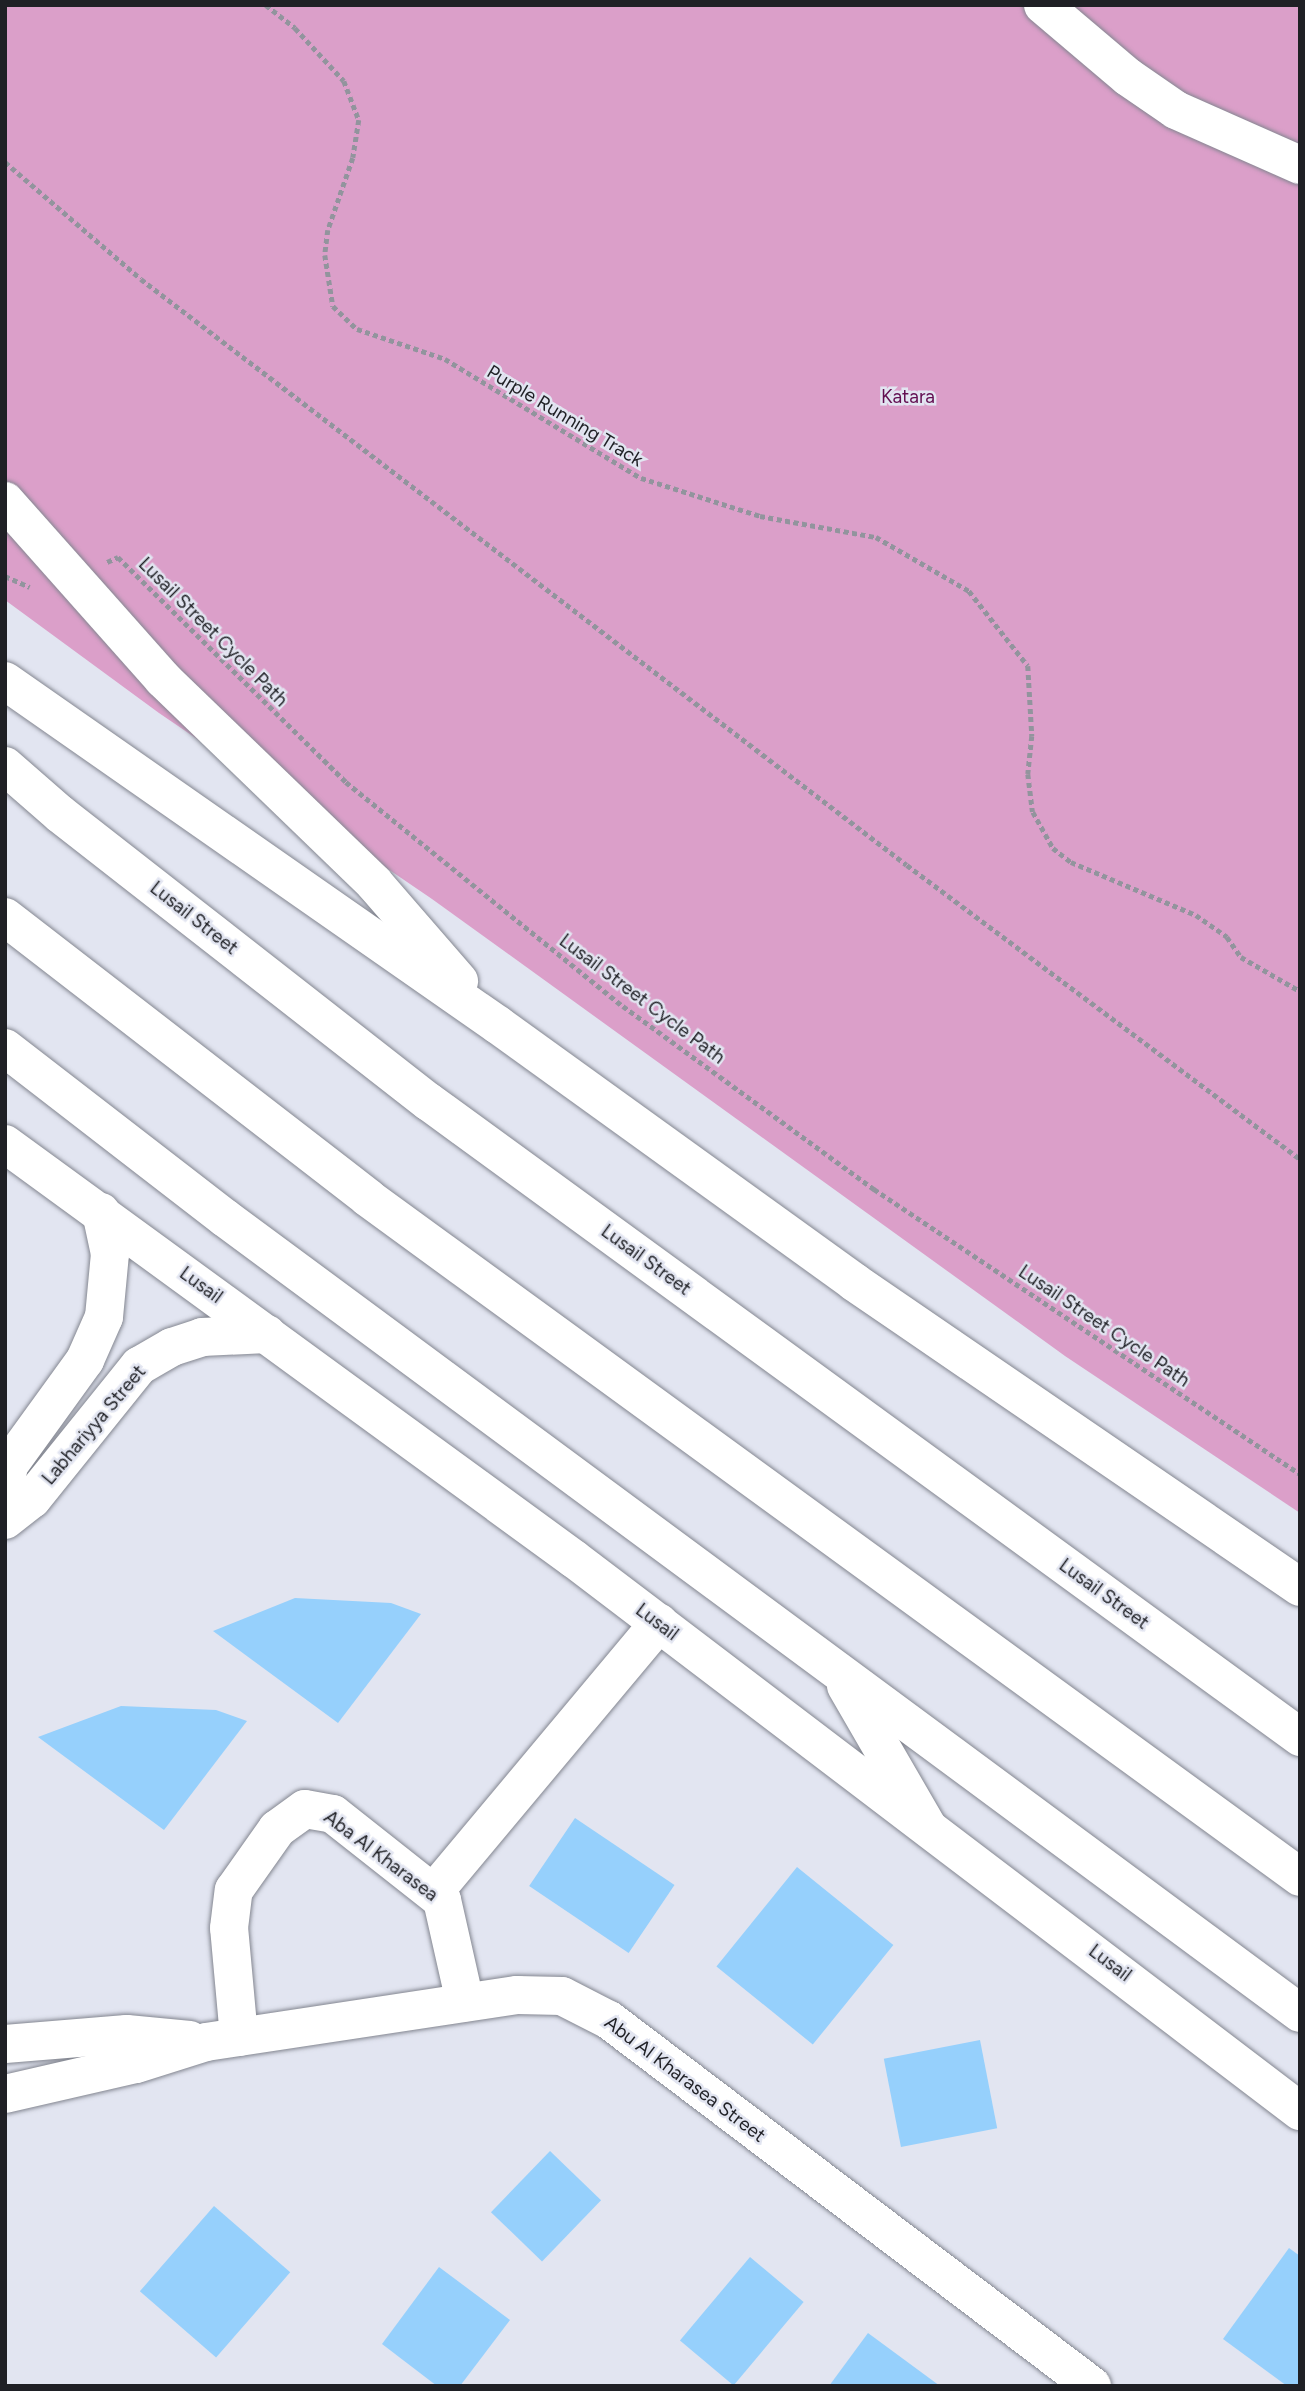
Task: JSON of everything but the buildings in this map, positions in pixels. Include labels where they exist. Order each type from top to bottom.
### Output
[{"type":"main road","points":[[1043,5],[1128,78],[1176,110],[1300,165]]},
{"type":"main road","points":[[5,501],[163,679],[374,883],[498,1025]]},
{"type":"main road","points":[[5,681],[498,1025],[854,1282],[1300,1587]]},
{"type":"main road","name":"Lusail Street","points":[[5,766],[60,814],[429,1102],[1300,1737]]},
{"type":"main road","points":[[5,917],[368,1198],[1300,1877]]},
{"type":"main road","points":[[5,1048],[225,1218],[1300,2013]]},
{"type":"main road","name":"Lusail","points":[[5,1144],[659,1623],[1300,2111]]},
{"type":"main road","name":"Labhariyya Street","points":[[101,1212],[110,1254],[104,1317],[85,1360],[9,1465],[6,1502],[32,1499],[139,1366],[172,1347],[202,1337],[267,1334]]},
{"type":"main road","points":[[434,1892],[659,1623]]},
{"type":"main road","points":[[838,1672],[928,1826]]},
{"type":"main road","name":"Aba Al Kharasea","points":[[222,2039],[230,1908],[242,1876],[290,1816],[312,1809],[332,1814],[434,1892],[447,1912],[465,2003]]},
{"type":"main road","name":"Abu Al Kharasea Street","points":[[5,2094],[136,2064],[222,2039],[540,1993],[578,2001],[1088,2384]]},
{"type":"main road","name":"Abu Al Kharasea Street","points":[[5,2043],[127,2034],[222,2039]]},
{"type":"path","name":"Purple Running Track","points":[[266,5],[295,28],[344,81],[359,120],[353,158],[328,230],[326,255],[333,306],[357,329],[445,359],[641,478],[760,516],[876,537],[969,591],[1028,666],[1032,736],[1028,774],[1033,812],[1053,848],[1071,862],[1196,915],[1227,937],[1241,957],[1300,991]]},
{"type":"path","points":[[5,162],[152,287],[907,865],[1300,1159]]},
{"type":"path","name":"Lusail Street Cycle Path","points":[[5,576],[48,592],[118,557],[346,782],[623,1006],[874,1189],[1300,1474]]},
{"type":"green space","name":"Katara","points":[[5,5],[1300,5],[1300,1513],[1065,1356],[432,899],[159,713],[5,600]]}]
